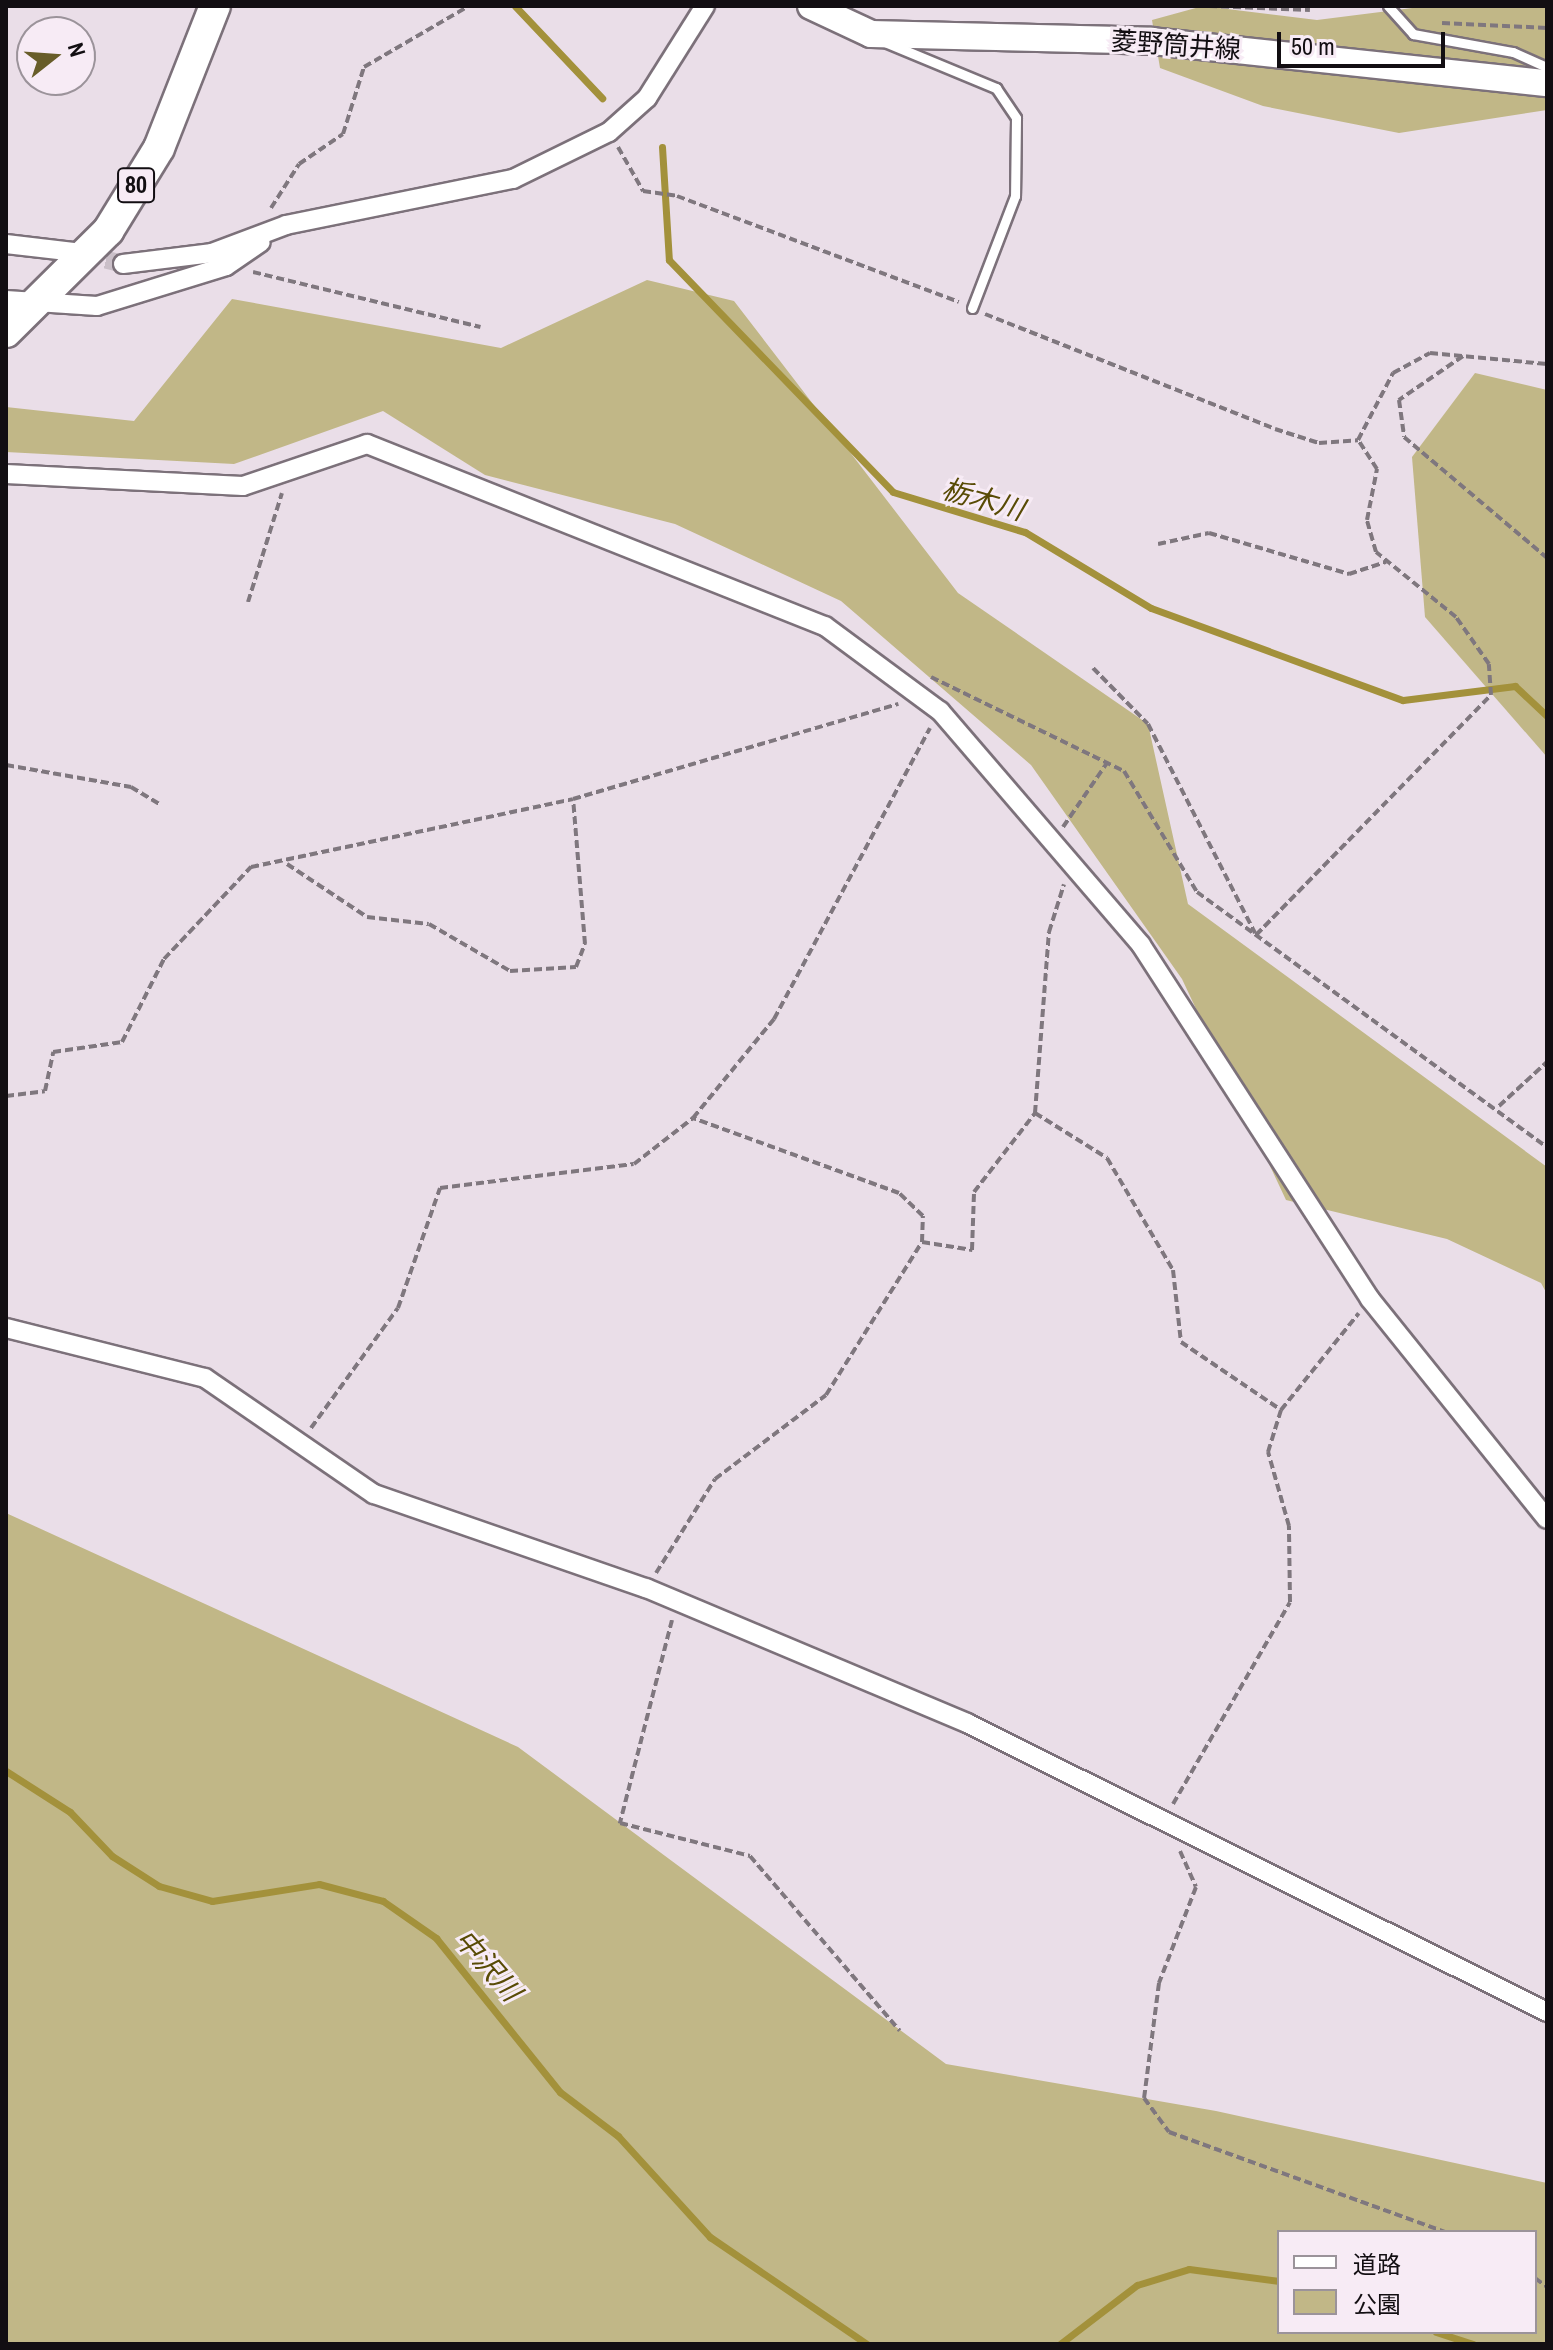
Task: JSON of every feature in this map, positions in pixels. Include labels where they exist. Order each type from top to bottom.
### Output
[{"type":"main road","name":"80","points":[[6,332],[108,231],[159,148],[215,6]]},
{"type":"main road","name":"菱野筒井線","points":[[811,6],[871,34],[1152,41],[1547,83]]},
{"type":"street","points":[[123,264],[161,263],[286,225],[513,179],[609,132],[647,98],[705,6]]},
{"type":"street","points":[[6,300],[39,299],[97,306],[226,266],[286,225]]},
{"type":"street","points":[[6,244],[74,252]]},
{"type":"street","points":[[6,474],[243,486],[269,472],[367,444],[398,452],[825,626],[924,696],[940,711],[1141,945],[1370,1299],[1547,1519]]},
{"type":"street","points":[[6,1328],[205,1378],[303,1439],[374,1494],[646,1588],[967,1723],[1165,1818],[1547,2012]]},
{"type":"lane","points":[[1388,6],[1413,34],[1513,52],[1547,67]]},
{"type":"lane","points":[[871,34],[897,54],[996,88],[1016,118],[1015,196],[972,308]]},
{"type":"path","points":[[253,237],[299,164],[343,134],[364,67],[469,6]]},
{"type":"path","points":[[1209,6],[1310,10]]},
{"type":"path","points":[[1413,34],[1452,20],[1547,28]]},
{"type":"path","points":[[609,132],[643,191],[677,196],[972,308],[1275,429],[1319,443],[1358,440]]},
{"type":"path","points":[[226,266],[480,327]]},
{"type":"path","points":[[1358,440],[1393,373],[1430,353],[1547,364]]},
{"type":"path","points":[[1463,356],[1399,400],[1404,437],[1547,558]]},
{"type":"path","points":[[1256,935],[1491,695],[1489,664],[1456,617],[1376,552],[1367,520],[1377,469],[1358,440]]},
{"type":"path","points":[[248,602],[283,488],[269,472]]},
{"type":"path","points":[[1158,544],[1209,533],[1349,574],[1387,561]]},
{"type":"path","points":[[1093,668],[1148,724],[1256,935]]},
{"type":"path","points":[[921,672],[1124,771],[1197,892],[1499,1107],[1547,1147]]},
{"type":"path","points":[[6,1096],[45,1091],[53,1052],[122,1042],[164,959],[251,867],[287,864],[573,799],[924,696]]},
{"type":"path","points":[[303,1439],[398,1308],[440,1188],[634,1164],[693,1118],[774,1019],[940,711]]},
{"type":"path","points":[[1052,843],[1107,763]]},
{"type":"path","points":[[6,765],[131,787],[161,805]]},
{"type":"path","points":[[287,864],[367,917],[429,924],[510,971],[576,967],[585,944],[573,799]]},
{"type":"path","points":[[922,1242],[972,1250],[974,1192],[1035,1113],[1049,932],[1070,864]]},
{"type":"path","points":[[1499,1107],[1547,1062]]},
{"type":"path","points":[[1035,1113],[1107,1158],[1173,1270],[1181,1342],[1281,1410]]},
{"type":"path","points":[[646,1588],[715,1479],[826,1395],[922,1242],[923,1216],[899,1193],[693,1118]]},
{"type":"path","points":[[1370,1299],[1281,1410],[1268,1452],[1289,1526],[1290,1602],[1165,1818],[1196,1887],[1159,1983],[1144,2098],[1169,2132],[1440,2230]]},
{"type":"path","points":[[677,1602],[620,1823],[750,1856],[900,2031]]},
{"type":"green space","points":[[1203,6],[1317,20],[1428,6],[1547,6],[1547,110],[1399,133],[1263,106],[1160,68],[1152,20]]},
{"type":"green space","points":[[647,280],[734,301],[958,593],[1148,724],[1188,904],[1547,1167],[1547,1294],[1541,1283],[1447,1239],[1286,1200],[1182,979],[1031,765],[841,601],[675,524],[485,475],[383,411],[234,464],[6,452],[6,407],[134,421],[232,299],[501,348]]},
{"type":"green space","points":[[1475,373],[1547,390],[1547,757],[1425,617],[1412,457]]},
{"type":"green space","points":[[6,1513],[518,1747],[946,2064],[1216,2111],[1547,2183],[1547,2344],[6,2344]]},
{"type":"waterway","name":"栃木川","points":[[515,6],[602,98]]},
{"type":"waterway","name":"栃木川","points":[[662,147],[669,260],[893,492],[1025,532],[1151,608],[1403,700],[1515,686],[1547,716]]},
{"type":"waterway","name":"中沢川","points":[[6,1771],[70,1812],[112,1856],[159,1886],[212,1901],[319,1884],[383,1901],[436,1938],[560,2092],[618,2136],[710,2237],[867,2344]]},
{"type":"waterway","name":"中沢川","points":[[1060,2344],[1137,2285],[1189,2269],[1277,2281]]},
{"type":"waterway","name":"中沢川","points":[[1442,2334],[1473,2344]]},
{"type":"tunnel","points":[[80,253],[123,264]]}]
